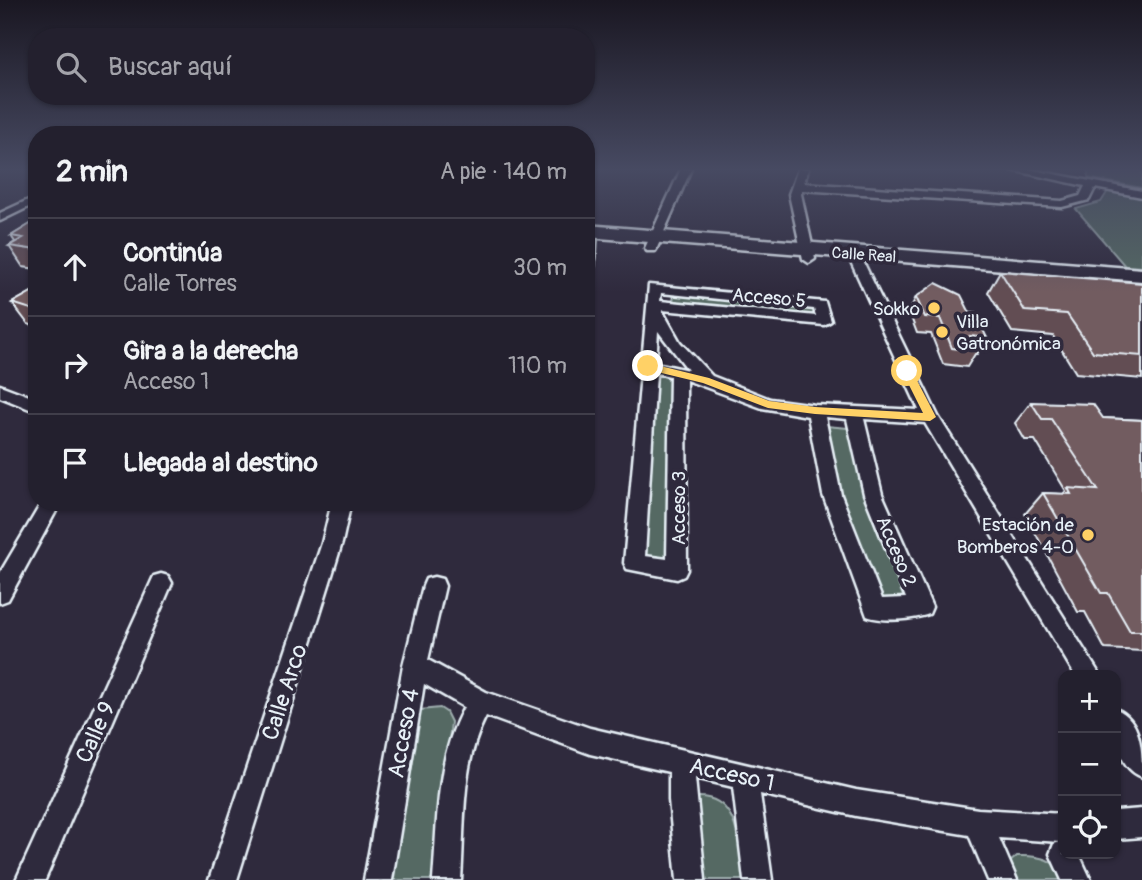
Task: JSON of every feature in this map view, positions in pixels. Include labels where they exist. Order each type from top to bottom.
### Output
[{"type":"main road","name":"Calle Real","points":[[595,233],[653,243]]},
{"type":"main road","name":"Calle Real","points":[[595,241],[808,254],[1142,282]]},
{"type":"main road","name":"Calle Real","points":[[855,258],[1142,275]]},
{"type":"street","points":[[0,223],[27,210]]},
{"type":"street","points":[[653,243],[668,210]]},
{"type":"street","points":[[800,210],[808,254]]},
{"type":"street","points":[[855,258],[930,417],[1085,670]]},
{"type":"street","name":"Acceso 5","points":[[653,288],[820,305],[824,321],[653,305],[653,288]]},
{"type":"street","points":[[653,305],[648,366],[706,380],[768,404],[815,411],[930,417]]},
{"type":"street","points":[[653,305],[661,328],[678,352],[706,380]]},
{"type":"street","name":"Acceso 3","points":[[648,366],[634,563],[677,570],[678,372]]},
{"type":"street","points":[[0,391],[28,402]]},
{"type":"street","name":"Acceso 2","points":[[815,411],[832,495],[875,609],[920,607],[873,494],[854,412]]},
{"type":"street","points":[[0,593],[47,511]]},
{"type":"street","name":"Calle Arco","points":[[223,880],[332,543],[340,511]]},
{"type":"street","name":"Calle 9","points":[[30,880],[161,583]]},
{"type":"street","name":"Acceso 4","points":[[378,880],[415,666],[434,586]]},
{"type":"street","name":"Acceso 1","points":[[415,666],[480,702],[590,741],[856,803],[978,824],[1057,828]]},
{"type":"street","points":[[447,880],[456,759],[462,736],[480,702]]},
{"type":"street","points":[[1121,728],[1139,755]]},
{"type":"street","points":[[682,764],[682,800],[691,880]]},
{"type":"street","points":[[745,777],[758,880]]},
{"type":"street","points":[[1121,825],[1142,823]]},
{"type":"street","points":[[978,824],[1003,880]]},
{"type":"street","points":[[1066,859],[1077,880]]},
{"type":"green space","points":[[1077,210],[1142,210],[1142,267],[1125,266]]},
{"type":"green space","points":[[674,293],[813,307],[817,318],[673,303]]},
{"type":"green space","points":[[654,373],[672,379],[670,560],[645,556]]},
{"type":"green space","points":[[826,426],[848,428],[867,504],[904,599],[879,600],[842,499]]},
{"type":"green space","points":[[440,708],[446,712],[451,722],[434,880],[388,880],[411,721],[420,710]]},
{"type":"green space","points":[[695,797],[710,798],[721,804],[729,813],[738,838],[744,880],[698,880]]},
{"type":"green space","points":[[1017,856],[1033,856],[1046,860],[1058,867],[1067,880],[1011,880],[1009,863]]},
{"type":"building","points":[[28,226],[28,249],[9,246],[23,238],[11,236]]},
{"type":"building","points":[[1000,271],[1142,283],[1142,356],[1093,352],[1067,314],[1025,311]]},
{"type":"building","points":[[936,283],[961,295],[970,313],[975,313],[987,338],[970,336],[977,351],[952,348],[940,318],[925,317],[916,297]]},
{"type":"building","points":[[28,294],[28,308],[12,303]]},
{"type":"building","name":"Estación de Bomberos 4-0","points":[[1031,402],[1093,404],[1103,418],[1142,420],[1142,631],[1130,631],[1108,593],[1101,593],[1043,493],[1071,494],[1068,488],[1098,490],[1051,419],[1042,419]]},
{"type":"place","name":"Sokko","points":[[934,308]]},
{"type":"place","name":"Villa Gatronómica","points":[[942,332]]},
{"type":"place","name":"Estación de Bomberos 4-0","points":[[1088,535]]},
{"type":"route","points":[[648,366],[706,380],[768,404],[815,411],[930,417],[907,371]]}]
